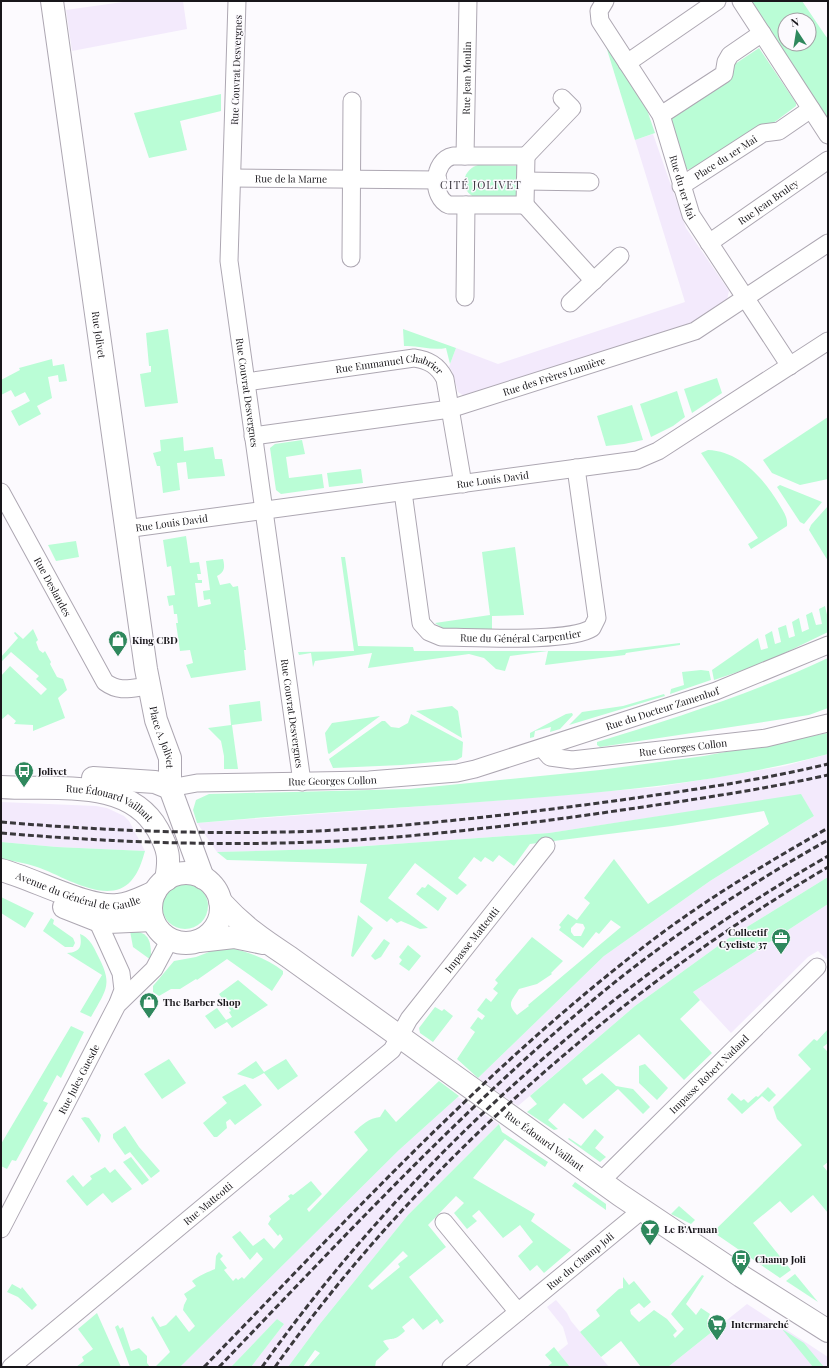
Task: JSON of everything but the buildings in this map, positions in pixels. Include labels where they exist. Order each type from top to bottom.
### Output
[{"type":"main road","name":"Rue Jolivet","points":[[52,1],[148,678]]},
{"type":"main road","name":"Place A. Jolivet","points":[[148,678],[156,720],[170,758],[170,788]]},
{"type":"main road","name":"Rue Édouard Vaillant","points":[[1,774],[155,782],[170,788]]},
{"type":"main road","name":"Rue Édouard Vaillant","points":[[1,787],[104,792],[130,801],[150,817],[162,837],[170,861],[161,886]]},
{"type":"main road","points":[[170,788],[203,878]]},
{"type":"main road","name":"Avenue du Général de Gaulle","points":[[1,870],[104,905],[118,905],[161,886]]},
{"type":"main road","points":[[183,874],[193,874],[203,878],[217,892],[220,901],[220,913],[217,924],[210,934],[199,940],[187,943],[170,939],[158,929],[153,920],[152,902],[161,886],[183,874]]},
{"type":"main road","name":"Avenue du Général de Gaulle","points":[[1,884],[97,920],[120,922],[153,920]]},
{"type":"main road","name":"Rue Édouard Vaillant","points":[[220,901],[240,923],[266,943],[289,957],[642,1210],[741,1276],[828,1331]]},
{"type":"main road","name":"Rue Édouard Vaillant","points":[[199,940],[234,937],[266,943]]},
{"type":"street","name":"Rue Couvrat Desvergnes","points":[[237,1],[229,261],[302,782]]},
{"type":"street","name":"Rue Jean Moulin","points":[[466,156],[468,1]]},
{"type":"street","name":"Rue du 1er Mai","points":[[605,1],[599,12],[600,21],[661,115],[681,186],[691,215],[790,366]]},
{"type":"street","points":[[627,63],[717,1]]},
{"type":"street","points":[[741,1],[828,135]]},
{"type":"street","points":[[661,115],[724,74],[726,62],[730,55],[762,33]]},
{"type":"street","points":[[351,258],[352,101]]},
{"type":"street","points":[[571,107],[526,156],[525,205],[594,281]]},
{"type":"street","name":"Place du 1er Mai","points":[[681,186],[763,133],[779,132],[811,109]]},
{"type":"street","points":[[525,205],[450,205],[444,203],[439,196],[438,180],[439,164],[447,157],[526,156]]},
{"type":"street","name":"Rue Jean Bruley","points":[[709,243],[828,160]]},
{"type":"street","name":"Rue de la Marne","points":[[232,178],[438,180]]},
{"type":"street","points":[[525,181],[590,182]]},
{"type":"street","points":[[465,297],[466,205]]},
{"type":"street","name":"Rue des Frères Lumière","points":[[253,436],[450,409],[695,331],[828,243]]},
{"type":"street","points":[[570,303],[620,256]]},
{"type":"street","name":"Rue Louis David","points":[[126,529],[463,484],[645,457],[658,451],[828,341]]},
{"type":"street","name":"Rue Emmanuel Chabrier","points":[[246,382],[414,358],[430,362],[442,372],[445,379],[463,484]]},
{"type":"street","name":"Rue du Général Carpentier","points":[[403,492],[421,623],[429,632],[441,637],[548,637],[581,634],[592,628],[597,618],[576,468]]},
{"type":"street","name":"Rue Deslandes","points":[[1,492],[105,682],[114,688],[121,690],[148,678]]},
{"type":"street","name":"Rue du Docteur Zamenhof","points":[[494,764],[716,691],[828,645]]},
{"type":"street","name":"Rue Georges Collon","points":[[542,748],[550,757],[572,760],[766,738],[828,723]]},
{"type":"street","name":"Rue Georges Collon","points":[[170,788],[192,783],[302,782],[414,777],[457,773],[494,764]]},
{"type":"street","name":"Impasse Matteotti","points":[[401,1037],[409,1019],[546,846]]},
{"type":"street","points":[[97,920],[121,973],[123,990],[117,1005]]},
{"type":"street","name":"Rue Jules Guesde","points":[[1,1229],[117,1005],[154,969],[170,939]]},
{"type":"street","name":"Impasse Robert Nadaud","points":[[601,1181],[817,967]]},
{"type":"street","name":"Rue Matteotti","points":[[11,1367],[392,1050],[401,1037]]},
{"type":"street","name":"Rue du Champ Joli","points":[[451,1367],[642,1210]]},
{"type":"street","points":[[444,1222],[518,1312]]},
{"type":"shaded area","points":[[130,1],[183,1],[187,29],[72,51],[66,10]]},
{"type":"shaded area","points":[[653,134],[686,228],[729,291],[727,300],[691,323],[464,396],[458,392],[452,371],[449,367],[456,348],[498,364],[685,302],[635,140]]},
{"type":"shaded area","points":[[828,754],[828,877],[729,938],[635,1006],[518,1106],[478,1078],[604,956],[710,881],[814,816],[801,795],[549,833],[325,849],[217,852],[197,823],[658,787],[785,766]]},
{"type":"shaded area","points":[[1,802],[96,806],[107,808],[124,816],[129,821],[145,851],[57,847],[1,842]]},
{"type":"shaded area","points":[[828,904],[828,957],[826,959],[818,951],[808,957],[731,1033],[693,992]]},
{"type":"shaded area","points":[[458,1097],[499,1124],[408,1215],[319,1325],[288,1367],[251,1367],[284,1324],[277,1319],[231,1367],[180,1367],[399,1150]]},
{"type":"shaded area","points":[[556,1300],[567,1313],[571,1321],[609,1367],[570,1367],[558,1352],[568,1344],[563,1327],[547,1307]]},
{"type":"shaded area","points":[[747,1304],[828,1357],[828,1367],[668,1367]]},
{"type":"green space","points":[[749,1],[802,1],[810,12],[777,12],[777,43]]},
{"type":"green space","points":[[817,23],[828,39],[828,120],[783,52],[817,52]]},
{"type":"green space","points":[[605,43],[646,107],[655,133],[635,140]]},
{"type":"green space","points":[[759,48],[796,103],[796,106],[772,124],[692,170],[685,169],[671,120],[672,117],[735,64]]},
{"type":"green space","points":[[221,94],[221,111],[180,121],[187,150],[149,158],[134,113]]},
{"type":"green space","points":[[478,165],[518,166],[518,198],[474,197],[469,194],[464,185],[464,180],[469,171]]},
{"type":"green space","points":[[168,329],[178,403],[145,407],[140,374],[151,372],[151,366],[149,366],[146,333]]},
{"type":"green space","points":[[403,329],[456,348],[450,364],[446,348],[436,349],[404,346]]},
{"type":"green space","points":[[52,359],[53,366],[64,364],[67,381],[59,382],[58,375],[48,377],[52,398],[37,406],[41,414],[19,426],[11,411],[30,401],[25,392],[15,397],[11,390],[1,395],[1,380],[20,370],[19,368]]},
{"type":"green space","points":[[717,378],[722,393],[692,413],[684,389]]},
{"type":"green space","points":[[677,391],[685,417],[673,426],[651,437],[640,404]]},
{"type":"green space","points":[[632,405],[643,440],[606,446],[597,416]]},
{"type":"green space","points":[[828,417],[828,479],[800,485],[772,473],[763,460]]},
{"type":"green space","points":[[183,437],[184,451],[213,447],[215,459],[222,459],[225,476],[188,479],[186,462],[177,463],[180,490],[163,493],[160,466],[157,466],[153,453],[161,451],[160,440]]},
{"type":"green space","points":[[302,440],[305,454],[286,457],[289,478],[322,474],[324,488],[281,494],[276,490],[270,448],[275,444]]},
{"type":"green space","points":[[708,450],[730,455],[750,468],[773,495],[785,514],[787,526],[751,549],[748,544],[758,538],[701,453]]},
{"type":"green space","points":[[361,469],[363,483],[329,487],[327,473]]},
{"type":"green space","points":[[780,485],[822,502],[804,524],[800,522],[777,487]]},
{"type":"green space","points":[[828,506],[828,561],[809,530],[811,525]]},
{"type":"green space","points":[[186,536],[190,563],[199,562],[201,574],[197,574],[198,580],[202,580],[202,583],[195,583],[198,607],[211,604],[210,599],[204,600],[203,591],[210,590],[206,561],[223,559],[224,569],[222,573],[217,576],[220,585],[230,583],[233,587],[238,586],[246,650],[244,650],[246,670],[191,678],[186,665],[193,663],[190,650],[180,651],[176,623],[178,623],[177,614],[174,614],[173,605],[169,606],[167,596],[175,595],[171,566],[167,567],[163,540]]},
{"type":"green space","points":[[76,541],[79,557],[56,561],[48,545]]},
{"type":"green space","points":[[515,547],[524,615],[492,616],[492,630],[444,629],[435,623],[490,615],[482,552]]},
{"type":"green space","points":[[341,557],[345,557],[358,646],[413,647],[414,651],[548,651],[510,656],[505,671],[496,669],[484,658],[469,654],[368,668],[372,653],[315,661],[313,667],[311,653],[299,655],[298,652],[354,651]]},
{"type":"green space","points":[[825,606],[828,619],[828,632],[764,663],[714,680],[712,670],[758,638],[761,650],[768,648],[765,635],[772,631],[775,644],[781,642],[778,628],[786,625],[789,638],[795,636],[792,622],[799,618],[802,632],[809,629],[806,615],[812,612],[816,625],[822,624],[819,609]]},
{"type":"green space","points":[[33,629],[38,640],[36,642],[39,650],[43,653],[45,651],[57,677],[63,679],[67,690],[58,698],[65,718],[33,731],[33,725],[14,724],[16,721],[8,714],[1,720],[1,676],[10,666],[41,695],[47,689],[36,679],[39,676],[11,652],[1,662],[1,657],[18,638],[14,633],[15,632],[23,639]]},
{"type":"green space","points":[[680,643],[680,645],[626,653],[625,655],[545,665],[548,651],[612,651]]},
{"type":"green space","points":[[828,658],[828,708],[809,715],[600,747],[597,745],[597,742],[656,724],[743,694]]},
{"type":"green space","points":[[701,670],[709,671],[711,680],[670,694],[671,689],[684,685],[682,672]]},
{"type":"green space","points":[[664,694],[665,696],[569,725],[582,712],[623,706]]},
{"type":"green space","points":[[260,701],[262,721],[232,725],[238,769],[224,769],[224,756],[221,741],[208,728],[231,725],[229,705]]},
{"type":"green space","points":[[452,706],[458,711],[462,738],[416,711]]},
{"type":"green space","points":[[572,713],[573,715],[560,729],[550,732],[551,727],[535,731],[534,737],[530,738],[530,733],[566,714]]},
{"type":"green space","points":[[411,714],[463,742],[462,757],[457,760],[402,765],[333,768],[329,759],[382,721],[385,721],[391,727],[399,728],[408,723]]},
{"type":"green space","points":[[380,716],[329,754],[328,753],[325,733],[332,723]]},
{"type":"green space","points":[[828,733],[828,754],[761,770],[659,786],[557,796],[197,823],[193,810],[196,800],[209,794],[409,789],[600,770],[704,756]]},
{"type":"green space","points":[[801,794],[814,816],[710,881],[604,956],[478,1078],[457,1059],[475,1032],[470,1028],[478,1017],[482,1020],[485,1016],[477,1010],[486,998],[491,1002],[498,993],[493,989],[498,983],[495,980],[532,937],[563,961],[551,973],[552,974],[537,984],[519,989],[511,1002],[512,1008],[517,1015],[621,927],[611,920],[599,934],[596,932],[583,948],[559,930],[561,927],[559,925],[568,914],[577,920],[590,903],[584,898],[614,859],[648,904],[769,824],[764,811],[672,826],[530,844],[514,866],[499,855],[493,862],[485,857],[481,862],[474,857],[458,878],[467,885],[457,895],[415,863],[388,898],[428,928],[420,929],[401,921],[397,923],[391,918],[387,922],[360,902],[367,864],[227,860],[217,852],[325,849],[549,833]],"holes":[[[576,923],[583,924],[585,928],[581,936],[574,936],[571,932],[571,928]]]},
{"type":"green space","points":[[1,842],[57,847],[145,851],[134,878],[121,888],[110,891],[85,887],[37,867],[1,859]]},
{"type":"green space","points":[[828,877],[828,904],[693,992],[700,1000],[680,1019],[712,1053],[684,1080],[639,1034],[582,1079],[586,1085],[602,1073],[616,1086],[633,1089],[650,1107],[643,1114],[618,1089],[583,1119],[564,1103],[548,1120],[558,1129],[554,1130],[527,1112],[537,1104],[530,1096],[635,1006],[729,938]]},
{"type":"green space","points":[[181,883],[189,883],[198,887],[204,893],[208,906],[204,919],[198,925],[189,929],[181,929],[172,925],[166,919],[162,910],[162,902],[166,893],[172,887]]},
{"type":"green space","points":[[428,884],[447,898],[438,911],[416,894],[422,887],[425,888]]},
{"type":"green space","points":[[1,897],[34,913],[25,928],[1,913]]},
{"type":"green space","points":[[358,915],[373,928],[353,957],[351,956]]},
{"type":"green space","points":[[51,918],[54,920],[53,924],[73,938],[75,943],[73,947],[65,947],[43,931]]},
{"type":"green space","points":[[130,931],[142,933],[146,936],[150,943],[151,960],[133,947]]},
{"type":"green space","points":[[80,934],[88,939],[105,971],[105,992],[91,1017],[80,1012],[102,975],[67,953],[80,948]]},
{"type":"green space","points":[[384,939],[390,943],[381,957],[375,960],[371,956]]},
{"type":"green space","points":[[408,945],[421,956],[409,971],[399,964],[402,960],[399,957]]},
{"type":"green space","points":[[229,948],[257,956],[283,971],[283,974],[272,991],[227,959],[197,980],[196,979],[180,989],[171,989],[159,996],[153,992],[153,986],[174,961],[196,957],[217,949]]},
{"type":"green space","points":[[238,980],[268,1005],[232,1028],[227,1022],[215,1029],[205,1016],[217,1008],[226,1020],[232,1017],[229,1012],[231,1011],[219,994]]},
{"type":"green space","points":[[435,1007],[442,1011],[444,1009],[453,1016],[433,1042],[420,1033],[419,1028]]},
{"type":"green space","points":[[71,1026],[84,1032],[61,1078],[57,1075],[43,1101],[48,1103],[16,1161],[12,1160],[7,1169],[1,1166],[1,1144]]},
{"type":"green space","points":[[828,1029],[828,1043],[823,1047],[828,1052],[828,1162],[823,1166],[828,1172],[828,1213],[813,1195],[791,1213],[780,1201],[753,1223],[791,1270],[780,1278],[713,1232],[802,1145],[777,1119],[773,1107],[811,1069],[798,1055],[814,1039],[817,1041]]},
{"type":"green space","points":[[169,1059],[186,1083],[162,1099],[144,1074]]},
{"type":"green space","points":[[286,1059],[298,1076],[278,1090],[264,1073],[253,1079],[237,1074],[256,1061],[264,1072]]},
{"type":"green space","points":[[645,1064],[668,1088],[657,1100],[639,1083],[639,1066]]},
{"type":"green space","points":[[439,1081],[459,1096],[399,1150],[180,1367],[155,1367],[170,1352],[151,1318],[153,1316],[160,1327],[166,1325],[176,1315],[189,1332],[195,1326],[183,1310],[187,1299],[184,1294],[196,1286],[192,1281],[215,1269],[216,1256],[219,1252],[223,1256],[220,1259],[227,1268],[224,1270],[233,1281],[236,1278],[238,1280],[242,1277],[244,1279],[263,1259],[257,1252],[250,1260],[232,1237],[240,1231],[253,1246],[264,1238],[274,1249],[283,1239],[280,1234],[278,1236],[268,1224],[271,1219],[269,1216],[290,1199],[288,1196],[291,1194],[293,1195],[311,1181],[322,1194],[307,1209],[309,1212],[368,1150],[354,1132],[369,1120],[380,1117],[385,1109],[396,1122]]},
{"type":"green space","points":[[245,1084],[262,1105],[235,1125],[230,1119],[226,1122],[227,1128],[217,1137],[214,1137],[203,1123],[227,1103],[222,1097]]},
{"type":"green space","points":[[768,1087],[776,1095],[769,1102],[762,1096],[742,1114],[727,1099],[732,1093],[741,1101],[744,1099],[748,1103],[756,1096],[758,1097]]},
{"type":"green space","points":[[81,1118],[89,1118],[101,1135],[99,1143]]},
{"type":"green space","points":[[499,1124],[502,1132],[548,1162],[545,1167],[505,1139],[473,1178],[535,1214],[531,1221],[571,1250],[544,1273],[537,1265],[530,1271],[518,1256],[533,1242],[520,1225],[503,1238],[479,1210],[472,1216],[477,1221],[467,1229],[454,1213],[464,1203],[456,1196],[428,1225],[446,1247],[409,1277],[444,1321],[440,1324],[437,1319],[423,1330],[413,1318],[402,1327],[405,1331],[396,1338],[383,1341],[389,1349],[376,1361],[375,1367],[308,1367],[320,1353],[315,1350],[303,1367],[288,1367],[319,1325],[408,1215]],"holes":[[[403,1251],[408,1256],[398,1264],[400,1267],[372,1290],[368,1286]]]},
{"type":"green space","points":[[125,1126],[139,1147],[160,1171],[151,1178],[130,1152],[125,1155],[113,1138],[113,1134]]},
{"type":"green space","points":[[595,1129],[604,1137],[595,1148],[606,1157],[600,1162],[568,1139],[569,1138],[581,1146]]},
{"type":"green space","points":[[131,1157],[149,1180],[142,1185],[123,1162]]},
{"type":"green space","points":[[105,1167],[110,1173],[115,1169],[132,1189],[112,1203],[103,1193],[87,1206],[66,1181],[73,1175],[83,1187],[92,1179],[90,1176]]},
{"type":"green space","points":[[575,1182],[606,1204],[606,1210],[572,1186]]},
{"type":"green space","points":[[679,1206],[695,1220],[691,1224],[671,1214]]},
{"type":"green space","points":[[795,1274],[818,1302],[786,1281]]},
{"type":"green space","points":[[702,1275],[704,1276],[686,1304],[696,1315],[701,1308],[710,1314],[707,1321],[718,1327],[668,1367],[641,1367],[621,1341],[601,1357],[580,1332],[600,1316],[596,1310],[619,1289],[623,1288],[623,1277],[629,1285],[634,1281],[651,1302],[644,1308],[639,1303],[630,1310],[631,1314],[639,1322],[654,1310],[667,1319],[677,1331],[673,1335],[675,1338],[684,1329],[671,1314]]},
{"type":"green space","points":[[12,1284],[21,1289],[22,1287],[37,1305],[32,1310],[18,1297],[7,1292]]},
{"type":"green space","points":[[97,1313],[121,1367],[76,1367],[84,1361],[82,1357],[93,1349],[78,1329]]},
{"type":"green space","points":[[277,1319],[284,1324],[251,1367],[231,1367]]},
{"type":"green space","points":[[118,1325],[120,1329],[123,1327],[131,1351],[139,1348],[147,1356],[147,1363],[150,1367],[130,1367],[115,1327]]},
{"type":"green space","points":[[782,1329],[804,1343],[824,1367],[813,1367]]},
{"type":"green space","points":[[554,1347],[570,1367],[547,1367],[552,1363],[545,1355]]},
{"type":"railway","points":[[1,822],[120,830],[239,833],[355,829],[466,819],[614,801],[748,781],[828,764]]},
{"type":"railway","points":[[1,833],[178,843],[312,842],[389,838],[523,824],[589,815],[725,794],[828,775]]},
{"type":"railway","points":[[204,1367],[364,1202],[472,1095],[586,993],[646,945],[690,913],[758,869],[828,828]]},
{"type":"railway","points":[[219,1367],[411,1168],[460,1120],[562,1026],[640,962],[666,943],[745,889],[828,840]]},
{"type":"railway","points":[[262,1367],[320,1291],[382,1217],[448,1147],[518,1081],[591,1019],[667,960],[746,906],[828,856]]},
{"type":"railway","points":[[275,1367],[331,1293],[392,1222],[457,1154],[526,1088],[598,1027],[673,969],[749,916],[828,867]]},
{"type":"place","name":"King CBD","points":[[118,657]]},
{"type":"place","name":"Jolivet","points":[[24,788]]},
{"type":"place","name":"Collectif Cycliste 37","points":[[781,955]]},
{"type":"place","name":"The Barber Shop","points":[[149,1019]]},
{"type":"place","name":"Le B'Arman","points":[[650,1246]]},
{"type":"place","name":"Champ Joli","points":[[741,1276]]},
{"type":"place","name":"Intermarché","points":[[717,1341]]},
{"type":"district","name":"CITÉ JOLIVET","points":[[481,184]]}]
